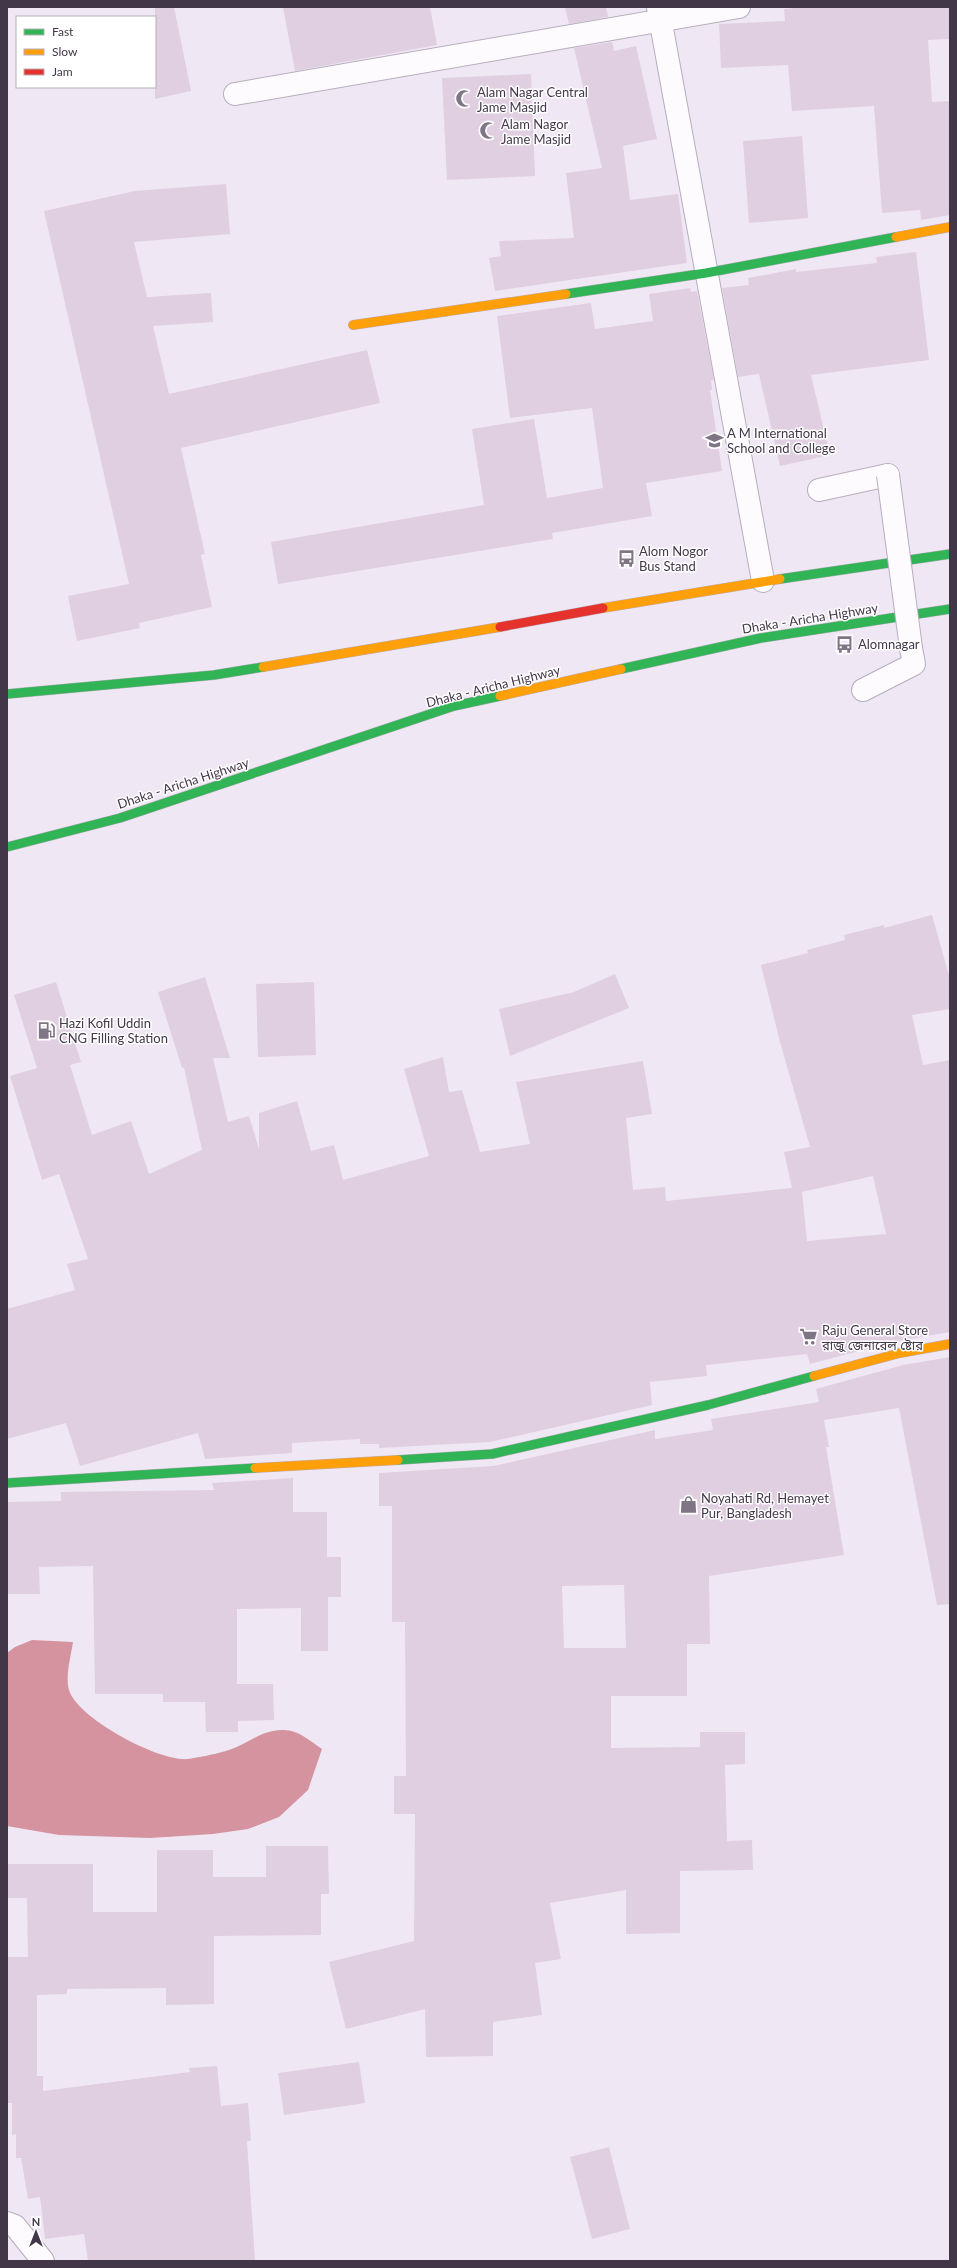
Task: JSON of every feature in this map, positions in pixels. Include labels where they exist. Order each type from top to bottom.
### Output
[{"type":"main road","points":[[353,325],[706,273],[950,227]]},
{"type":"main road","points":[[7,694],[214,675],[441,638],[763,580],[950,554]]},
{"type":"main road","name":"Dhaka - Aricha Highway","points":[[7,847],[120,818],[454,706],[761,638],[950,609]]},
{"type":"main road","points":[[7,1484],[492,1454],[708,1405],[900,1353],[950,1344]]},
{"type":"street","points":[[235,94],[660,14],[739,7]]},
{"type":"street","points":[[660,14],[763,580]]},
{"type":"street","points":[[819,490],[888,475],[914,664],[863,690]]},
{"type":"street","points":[[7,2223],[15,2226],[43,2261]]},
{"type":"shaded area","points":[[32,1640],[73,1642],[68,1684],[69,1690],[75,1701],[87,1713],[103,1725],[140,1746],[158,1753],[175,1758],[188,1759],[229,1750],[268,1732],[288,1730],[299,1733],[322,1749],[308,1790],[279,1817],[248,1829],[213,1834],[150,1838],[59,1835],[7,1826],[7,1653],[15,1647]]},
{"type":"building","points":[[155,7],[174,7],[191,91],[155,99]]},
{"type":"building","points":[[283,7],[430,7],[437,45],[295,71]]},
{"type":"building","points":[[565,7],[606,7],[608,17],[569,24]]},
{"type":"building","points":[[804,7],[950,7],[950,39],[928,40],[932,102],[950,101],[950,215],[921,220],[920,210],[882,213],[874,106],[792,111],[788,65],[721,68],[719,24],[785,21],[784,9]]},
{"type":"building","points":[[612,42],[614,51],[636,46],[657,139],[623,146],[630,200],[678,194],[687,263],[495,291],[489,258],[501,256],[499,241],[574,238],[566,173],[602,168],[574,48]]},
{"type":"building","points":[[531,74],[535,176],[447,180],[442,78]]},
{"type":"building","points":[[802,136],[808,218],[749,223],[743,141]]},
{"type":"building","points":[[226,184],[230,234],[134,242],[147,297],[211,293],[213,322],[153,326],[169,394],[367,350],[380,403],[181,448],[205,554],[201,555],[212,607],[139,623],[140,628],[77,641],[68,596],[129,584],[44,211],[135,191]]},
{"type":"building","points":[[916,252],[929,360],[811,375],[830,455],[780,466],[759,374],[738,377],[722,288],[749,285],[748,278],[796,269],[796,272],[877,263],[876,257]]},
{"type":"building","points":[[690,288],[691,292],[697,291],[714,380],[711,380],[712,390],[710,390],[722,471],[646,483],[652,516],[552,533],[553,539],[278,584],[271,542],[484,505],[472,429],[534,419],[547,498],[603,488],[592,408],[510,418],[497,316],[591,303],[595,329],[653,321],[649,294]]},
{"type":"building","points":[[932,915],[950,979],[950,1009],[912,1015],[923,1065],[950,1060],[950,1332],[897,1341],[810,1364],[807,1354],[706,1365],[707,1376],[650,1382],[652,1405],[490,1442],[379,1448],[379,1444],[360,1444],[360,1439],[292,1443],[292,1453],[205,1459],[198,1433],[80,1466],[66,1423],[7,1439],[7,1309],[75,1290],[67,1264],[88,1259],[59,1174],[42,1180],[10,1076],[37,1068],[14,995],[56,982],[81,1062],[70,1065],[92,1135],[131,1121],[149,1174],[202,1150],[184,1068],[182,1068],[158,992],[205,977],[230,1058],[213,1058],[228,1122],[249,1116],[259,1149],[259,1113],[297,1101],[311,1151],[334,1145],[343,1180],[429,1156],[404,1069],[443,1057],[449,1092],[462,1090],[480,1152],[530,1144],[516,1082],[643,1061],[652,1114],[626,1118],[633,1190],[665,1187],[666,1201],[792,1188],[784,1152],[810,1147],[780,1042],[761,965],[808,953],[807,950],[845,940],[844,935],[884,925],[884,928]],"holes":[[[873,1176],[886,1234],[807,1241],[802,1192]]]},
{"type":"building","points":[[615,974],[629,1008],[510,1056],[499,1009],[574,992]]},
{"type":"building","points":[[314,982],[316,1055],[258,1057],[256,984]]},
{"type":"building","points":[[950,1357],[950,1604],[937,1605],[899,1408],[824,1420],[829,1447],[826,1447],[844,1555],[709,1576],[710,1644],[687,1644],[687,1696],[611,1696],[611,1748],[700,1747],[700,1732],[745,1732],[745,1764],[725,1765],[727,1841],[752,1840],[753,1870],[680,1871],[680,1933],[626,1934],[626,1890],[550,1903],[561,1959],[535,1963],[542,2015],[493,2022],[493,2056],[426,2057],[425,2009],[346,2029],[329,1962],[414,1941],[415,1814],[394,1814],[394,1776],[406,1776],[405,1622],[392,1622],[392,1506],[379,1506],[379,1473],[493,1466],[655,1430],[655,1439],[713,1430],[711,1419],[819,1402],[816,1389],[903,1365]],"holes":[[[624,1585],[626,1648],[564,1648],[562,1586]]]},
{"type":"building","points":[[293,1478],[293,1512],[327,1512],[327,1557],[341,1557],[341,1597],[328,1597],[328,1651],[301,1651],[301,1608],[237,1609],[237,1684],[273,1684],[274,1720],[238,1721],[238,1732],[206,1732],[205,1702],[163,1702],[163,1694],[95,1694],[93,1566],[39,1567],[40,1594],[7,1594],[7,1502],[61,1501],[61,1492],[214,1490],[212,1483]]},
{"type":"building","points":[[266,1846],[328,1846],[329,1894],[321,1894],[321,1935],[214,1936],[214,2004],[166,2005],[166,1988],[67,1989],[67,1994],[37,1995],[37,2076],[43,2076],[43,2091],[190,2072],[189,2068],[217,2066],[221,2106],[248,2103],[251,2141],[247,2141],[255,2261],[88,2261],[84,2234],[45,2239],[40,2197],[28,2199],[21,2158],[16,2158],[16,2134],[12,2135],[12,2103],[7,2103],[7,1957],[28,1957],[27,1898],[7,1898],[7,1864],[93,1864],[93,1912],[157,1912],[157,1850],[213,1850],[213,1877],[266,1877]]},
{"type":"building","points":[[359,2062],[365,2103],[284,2115],[278,2073]]},
{"type":"building","points":[[609,2147],[630,2229],[592,2239],[570,2157]]},
{"type":"traffic: fast","points":[[566,294],[706,273],[896,237]]},
{"type":"traffic: fast","points":[[780,579],[950,554]]},
{"type":"traffic: fast","points":[[621,669],[761,638],[950,609]]},
{"type":"traffic: fast","points":[[7,694],[214,675],[263,667]]},
{"type":"traffic: fast","points":[[7,847],[120,818],[454,706],[500,696]]},
{"type":"traffic: fast","points":[[398,1460],[492,1454],[708,1405],[814,1376]]},
{"type":"traffic: fast","points":[[7,1483],[255,1468]]},
{"type":"traffic: slow","points":[[896,237],[950,227]]},
{"type":"traffic: slow","points":[[353,325],[566,294]]},
{"type":"traffic: slow","points":[[603,608],[780,579]]},
{"type":"traffic: slow","points":[[263,667],[500,627]]},
{"type":"traffic: slow","points":[[500,696],[621,669]]},
{"type":"traffic: slow","points":[[814,1376],[900,1353],[950,1344]]},
{"type":"traffic: slow","points":[[255,1468],[398,1460]]},
{"type":"traffic: jam","points":[[500,627],[603,608]]},
{"type":"place","name":"Alam Nagar Central Jame Masjid","points":[[464,99]]},
{"type":"place","name":"Alam Nagor Jame Masjid","points":[[488,131]]},
{"type":"place","name":"A M International School and College","points":[[714,440]]},
{"type":"place","name":"Alom Nogor Bus Stand","points":[[626,558]]},
{"type":"place","name":"Alomnagar","points":[[845,644]]},
{"type":"place","name":"Hazi Kofil Uddin CNG Filling Station","points":[[46,1030]]},
{"type":"place","name":"Raju General Store রাজু জেনারেল ষ্টোর","points":[[809,1337]]},
{"type":"place","name":"Noyahati Rd, Hemayet Pur, Bangladesh","points":[[688,1505]]}]
